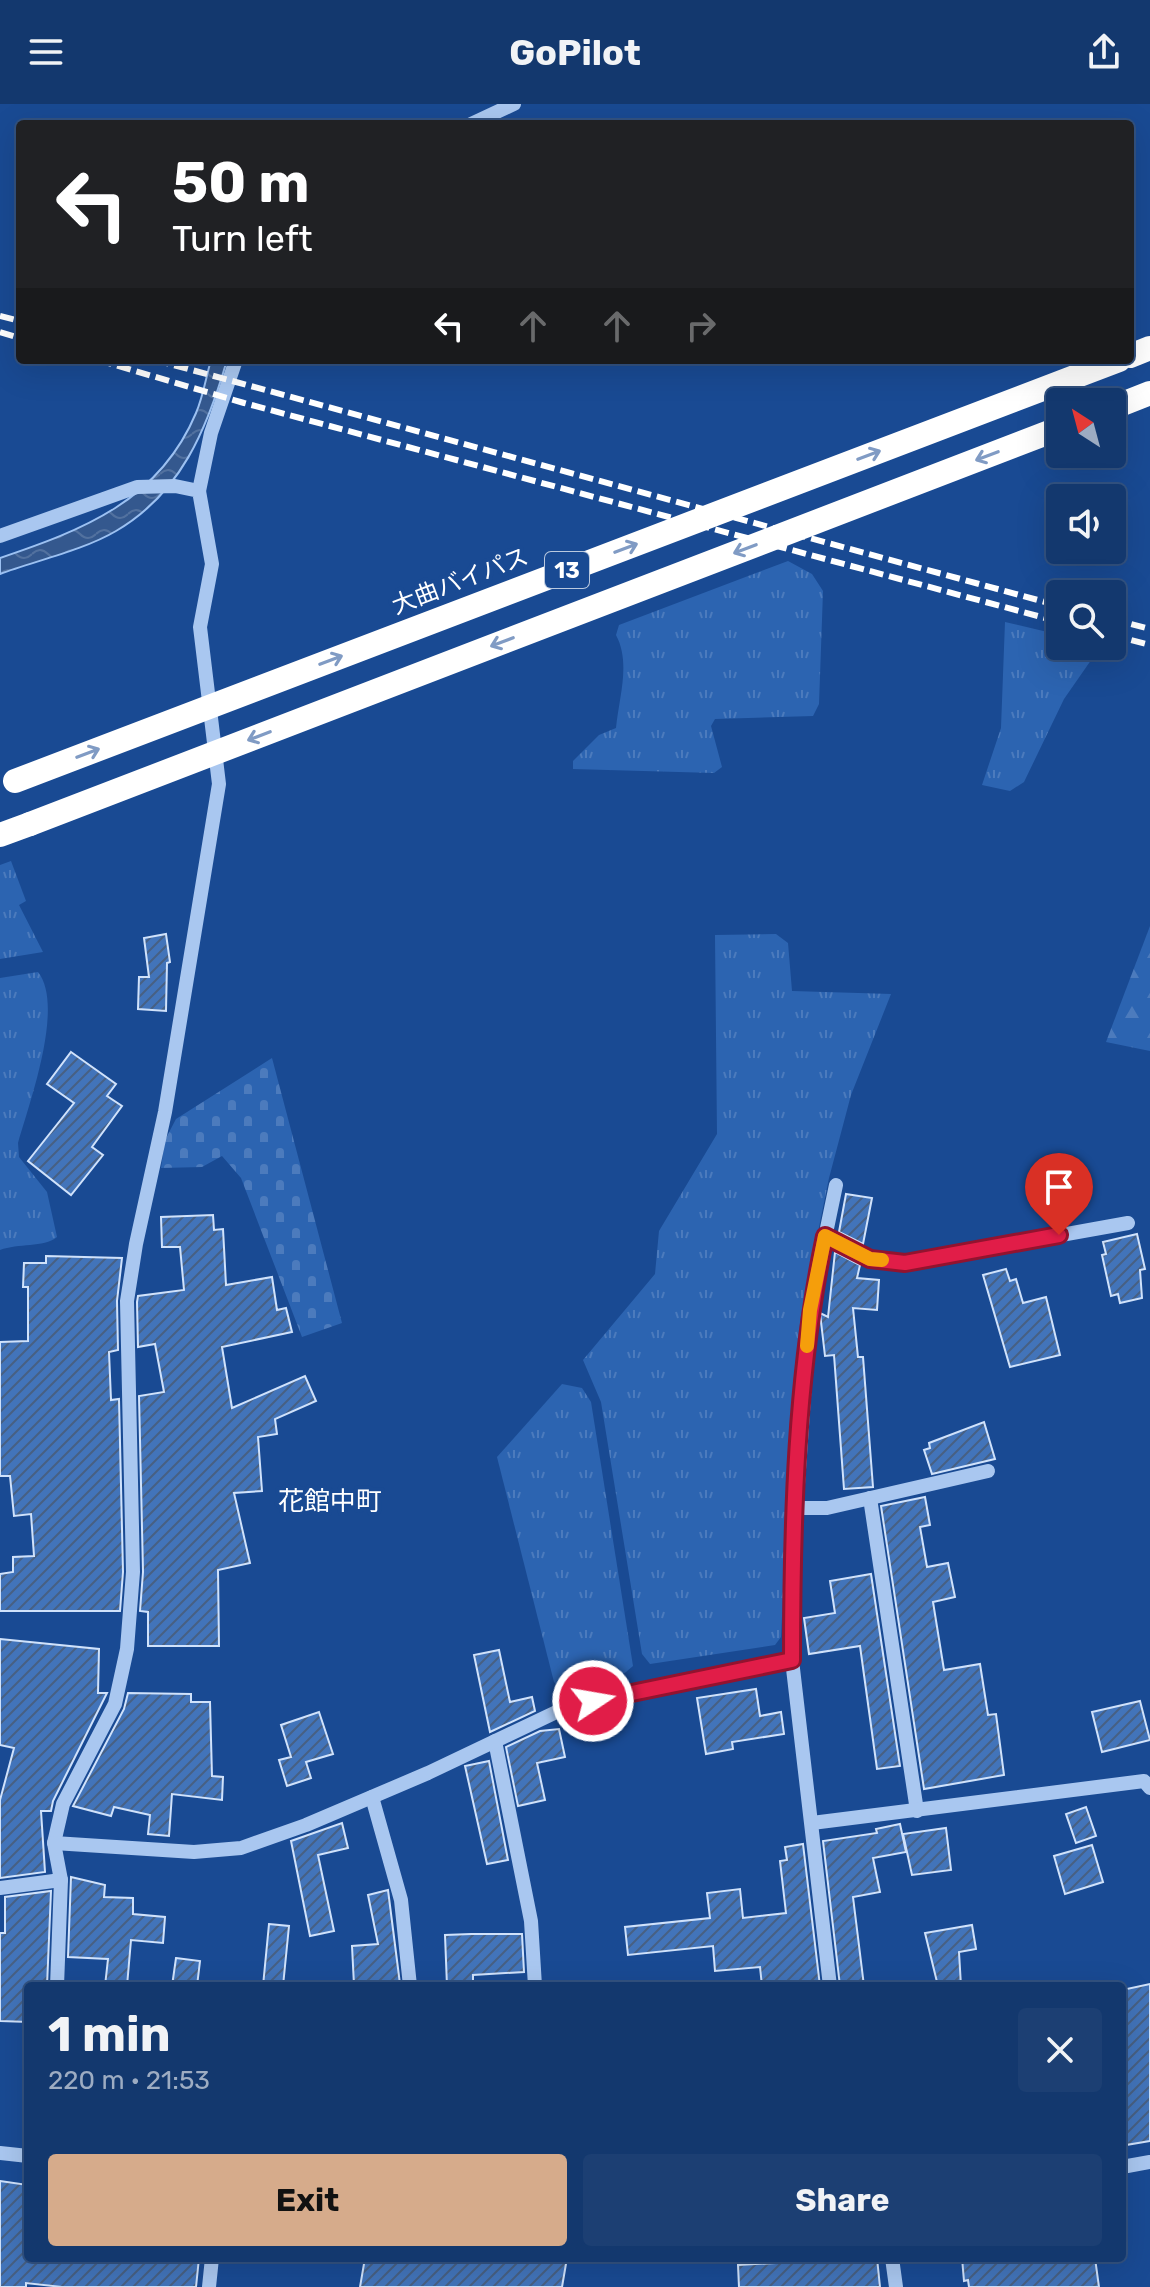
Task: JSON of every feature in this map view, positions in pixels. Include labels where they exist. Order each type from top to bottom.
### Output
[{"type":"highway","name":"大曲バイパス","points":[[8,784],[1109,364]]},
{"type":"highway","points":[[1126,402],[1150,393]]},
{"type":"highway","name":"13","points":[[0,835],[1046,433]]},
{"type":"street","points":[[480,120],[514,104]]},
{"type":"street","points":[[57,1982],[61,1880],[54,1843],[63,1804],[115,1704],[127,1649],[133,1572],[127,1301],[136,1244],[165,1112],[219,784],[200,627],[212,564],[199,491],[211,433],[235,364]]},
{"type":"street","points":[[0,536],[137,487],[175,486],[199,491]]},
{"type":"street","points":[[830,1982],[792,1660],[795,1508],[810,1310],[836,1185]]},
{"type":"street","points":[[825,1236],[870,1259],[905,1263],[1128,1223]]},
{"type":"street","points":[[795,1508],[827,1508],[988,1471]]},
{"type":"street","points":[[870,1498],[917,1811]]},
{"type":"street","points":[[54,1843],[194,1852],[241,1848],[372,1797],[569,1706],[792,1660]]},
{"type":"street","points":[[495,1741],[531,1921],[535,1982]]},
{"type":"street","points":[[812,1823],[1144,1781],[1150,1788]]},
{"type":"street","points":[[372,1797],[401,1900],[410,1982]]},
{"type":"street","points":[[0,1888],[61,1880]]},
{"type":"street","points":[[0,2153],[24,2156]]},
{"type":"street","points":[[1126,2166],[1150,2162]]},
{"type":"street","points":[[209,2287],[212,2262]]},
{"type":"street","points":[[893,2262],[896,2287]]},
{"type":"green space","points":[[788,561],[812,574],[823,591],[819,704],[813,716],[715,719],[711,726],[722,767],[714,773],[573,769],[573,761],[599,735],[616,728],[623,669],[623,657],[616,635],[619,625]]},
{"type":"green space","points":[[1005,622],[1046,632],[1046,660],[1091,660],[1064,699],[1024,782],[1010,791],[982,785],[1001,728]]},
{"type":"green space","points":[[11,861],[26,901],[19,905],[43,952],[0,959],[0,865]]},
{"type":"green space","points":[[1150,926],[1150,1051],[1106,1042]]},
{"type":"green space","points":[[776,934],[788,943],[792,991],[891,994],[851,1095],[829,1178],[801,1315],[793,1386],[781,1637],[775,1645],[650,1664],[642,1654],[601,1402],[583,1360],[655,1274],[659,1231],[717,1134],[715,935]]},
{"type":"green space","points":[[38,972],[45,988],[48,1008],[46,1031],[36,1081],[18,1143],[19,1157],[47,1192],[57,1237],[45,1243],[0,1250],[0,978]]},
{"type":"green space","points":[[272,1058],[342,1323],[302,1337],[241,1178],[222,1156],[202,1167],[161,1168],[165,1140],[176,1119]]},
{"type":"green space","points":[[562,1384],[582,1388],[591,1402],[633,1666],[620,1677],[562,1691],[554,1682],[497,1457]]},
{"type":"water","points":[[210,364],[226,364],[210,410],[188,457],[158,498],[139,516],[103,538],[0,574],[0,558],[89,523],[140,490],[180,443],[203,394]]},
{"type":"building","points":[[166,934],[170,962],[167,963],[166,1011],[138,1009],[139,977],[149,977],[144,938]]},
{"type":"building","points":[[71,1052],[116,1084],[107,1096],[122,1106],[92,1147],[103,1155],[71,1195],[28,1161],[74,1103],[47,1084]]},
{"type":"building","points":[[846,1194],[872,1198],[863,1244],[839,1232]]},
{"type":"building","points":[[213,1215],[214,1230],[223,1229],[226,1285],[272,1277],[277,1310],[286,1308],[292,1332],[222,1347],[232,1408],[305,1376],[316,1401],[275,1419],[277,1434],[258,1437],[262,1491],[234,1493],[250,1563],[218,1570],[219,1646],[148,1646],[148,1612],[140,1611],[143,1572],[139,1396],[164,1392],[155,1344],[138,1347],[137,1302],[138,1296],[184,1290],[180,1247],[162,1247],[161,1217]]},
{"type":"building","points":[[1137,1234],[1145,1269],[1140,1270],[1142,1298],[1120,1303],[1118,1294],[1111,1296],[1102,1255],[1106,1254],[1103,1242]]},
{"type":"building","points":[[835,1252],[860,1265],[857,1278],[879,1280],[877,1310],[853,1308],[858,1357],[863,1357],[873,1487],[844,1489],[834,1355],[825,1356],[820,1313],[828,1317]]},
{"type":"building","points":[[46,1256],[122,1258],[117,1301],[118,1350],[109,1352],[111,1400],[119,1399],[123,1572],[120,1611],[0,1611],[0,1574],[13,1572],[13,1557],[34,1556],[31,1514],[14,1516],[10,1476],[0,1476],[0,1342],[28,1341],[28,1287],[23,1287],[24,1263],[46,1263]]},
{"type":"building","points":[[1006,1269],[1010,1281],[1016,1279],[1023,1303],[1046,1297],[1060,1355],[1010,1367],[983,1275]]},
{"type":"building","points":[[984,1422],[995,1459],[932,1474],[924,1450],[930,1448],[929,1443]]},
{"type":"building","points":[[925,1497],[930,1525],[920,1527],[927,1567],[948,1563],[955,1597],[933,1602],[944,1670],[980,1664],[988,1715],[996,1714],[1004,1775],[924,1789],[881,1506]]},
{"type":"building","points":[[871,1574],[900,1766],[877,1769],[860,1646],[809,1654],[804,1618],[835,1613],[830,1581]]},
{"type":"building","points":[[0,1639],[99,1649],[98,1693],[107,1693],[53,1801],[51,1811],[41,1811],[45,1872],[0,1878],[0,1800],[14,1748],[0,1745]]},
{"type":"building","points":[[499,1650],[510,1702],[532,1697],[535,1711],[490,1732],[474,1655]]},
{"type":"building","points":[[756,1689],[760,1716],[781,1712],[784,1734],[732,1742],[733,1749],[706,1754],[697,1698]]},
{"type":"building","points":[[128,1693],[191,1694],[191,1702],[210,1702],[212,1776],[223,1777],[222,1800],[172,1794],[169,1836],[148,1834],[150,1815],[114,1807],[111,1816],[73,1806],[124,1709]]},
{"type":"building","points":[[1140,1701],[1150,1740],[1102,1752],[1092,1712]]},
{"type":"building","points":[[319,1712],[333,1754],[306,1762],[311,1778],[287,1786],[279,1760],[291,1757],[281,1725]]},
{"type":"building","points":[[559,1729],[565,1757],[537,1763],[545,1800],[518,1806],[506,1747],[540,1731]]},
{"type":"building","points":[[489,1761],[508,1860],[487,1864],[465,1766]]},
{"type":"building","points":[[1086,1807],[1096,1836],[1076,1843],[1066,1814]]},
{"type":"building","points":[[342,1823],[348,1848],[318,1855],[334,1931],[310,1936],[291,1841]]},
{"type":"building","points":[[900,1824],[906,1852],[873,1858],[880,1892],[853,1897],[864,1982],[840,1982],[823,1841],[877,1833],[876,1829]]},
{"type":"building","points":[[946,1828],[951,1870],[912,1875],[903,1834]]},
{"type":"building","points":[[803,1844],[820,1982],[762,1982],[760,1967],[715,1971],[713,1946],[628,1955],[625,1927],[710,1918],[707,1893],[740,1889],[743,1918],[786,1913],[780,1861],[787,1860],[785,1847]]},
{"type":"building","points":[[1092,1845],[1103,1882],[1065,1894],[1054,1856]]},
{"type":"building","points":[[71,1877],[105,1885],[104,1897],[133,1898],[133,1914],[165,1917],[163,1943],[131,1940],[127,1982],[105,1982],[108,1959],[68,1957]]},
{"type":"building","points":[[388,1890],[400,1982],[354,1982],[352,1946],[378,1944],[368,1895]]},
{"type":"building","points":[[51,1891],[47,1982],[24,1982],[24,2022],[0,2021],[0,1933],[5,1933],[5,1897]]},
{"type":"building","points":[[269,1924],[289,1926],[283,1982],[263,1982]]},
{"type":"building","points":[[972,1925],[976,1949],[959,1952],[961,1982],[937,1982],[925,1933]]},
{"type":"building","points":[[522,1934],[524,1972],[473,1975],[473,1982],[447,1982],[445,1935]]},
{"type":"building","points":[[176,1958],[200,1961],[197,1982],[173,1982]]},
{"type":"building","points":[[1150,1984],[1150,2141],[1126,2145],[1126,1989]]},
{"type":"building","points":[[0,2181],[24,2184],[24,2262],[199,2262],[196,2287],[62,2287],[26,2283],[26,2287],[0,2287]]},
{"type":"building","points":[[364,2262],[566,2262],[562,2287],[360,2287]]},
{"type":"building","points":[[877,2262],[880,2287],[739,2287],[738,2265]]},
{"type":"building","points":[[962,2262],[1096,2262],[1099,2287],[969,2287],[968,2280],[964,2281]]},
{"type":"railway","points":[[0,316],[16,320]]},
{"type":"railway","points":[[0,332],[16,337]]},
{"type":"railway","points":[[112,364],[244,403],[1046,618]]},
{"type":"railway","points":[[170,364],[1046,602]]},
{"type":"railway","points":[[1126,623],[1150,629]]},
{"type":"railway","points":[[1126,639],[1150,645]]},
{"type":"slow traffic","points":[[807,1346],[810,1310],[825,1236],[870,1259],[882,1260]]},
{"type":"district","name":"花館中町","points":[[330,1501]]},
{"type":"route","points":[[593,1701],[792,1660],[792,1571],[798,1454],[810,1310],[825,1236],[870,1259],[905,1263],[1059,1235]]}]
